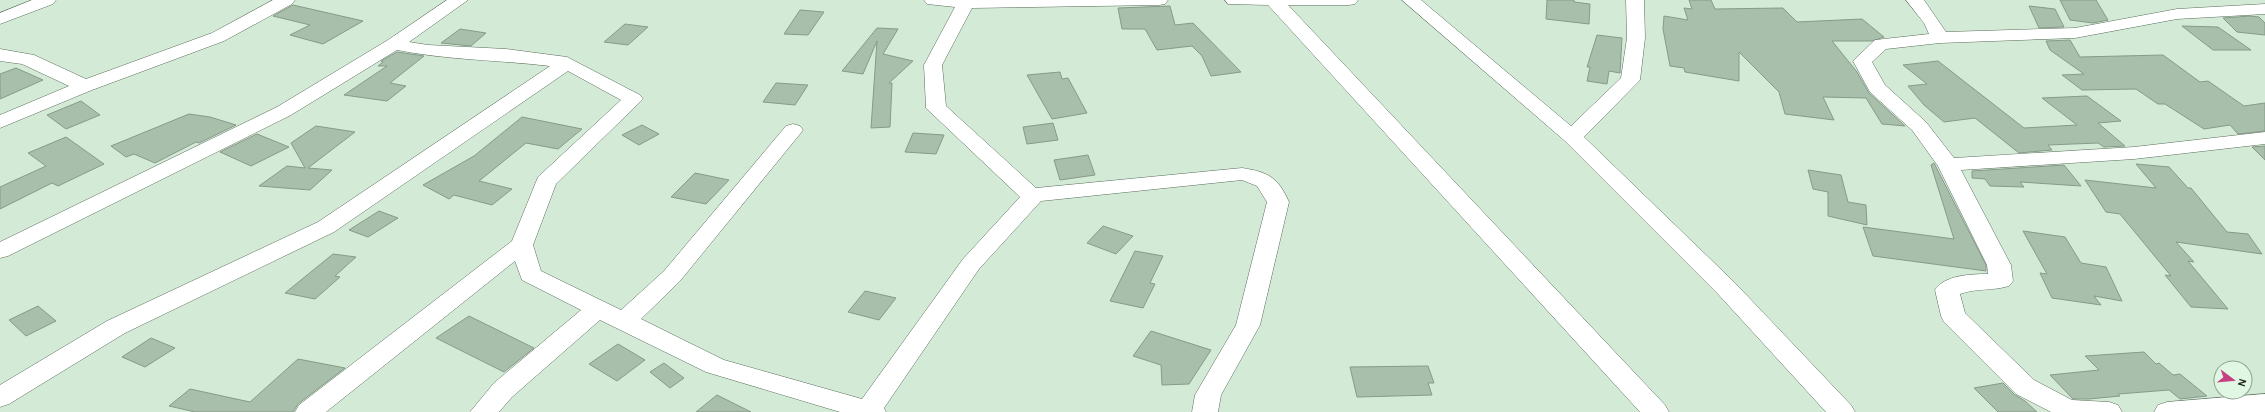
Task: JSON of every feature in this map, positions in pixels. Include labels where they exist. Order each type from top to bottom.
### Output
[{"type":"street","points":[[0,19],[47,0]]},
{"type":"street","points":[[0,122],[85,86],[218,37],[286,0]]},
{"type":"street","points":[[0,251],[284,111],[394,44],[459,0]]},
{"type":"street","points":[[933,0],[966,3],[1159,0]]},
{"type":"street","points":[[1234,0],[1349,0]]},
{"type":"street","points":[[1274,0],[1656,412]]},
{"type":"street","points":[[1411,0],[1572,137],[1726,288],[1842,412]]},
{"type":"street","points":[[1572,137],[1630,80],[1636,38],[1635,0]]},
{"type":"street","points":[[1915,0],[1932,22],[1940,38]]},
{"type":"street","points":[[966,3],[932,65],[936,108],[1026,192],[1034,195],[1242,174],[1258,176],[1272,187],[1278,202],[1248,325],[1208,395],[1205,412]]},
{"type":"street","points":[[2109,412],[2068,409],[2026,387],[1953,316],[1947,290],[1969,282],[2001,281],[1999,265],[1948,165],[1920,126],[1877,88],[1862,61],[1881,44],[1940,38],[2075,33],[2178,14],[2265,9]]},
{"type":"street","points":[[308,412],[498,262],[522,245],[546,182],[632,99],[567,63],[506,55],[428,51],[394,44]]},
{"type":"street","points":[[0,55],[27,59],[85,86]]},
{"type":"street","points":[[0,397],[116,327],[326,227],[567,63]]},
{"type":"street","points":[[624,321],[672,276],[793,130]]},
{"type":"street","points":[[1948,165],[2134,153],[2265,138]]},
{"type":"street","points":[[522,245],[530,275],[715,366],[870,411],[972,264],[1034,195]]},
{"type":"street","points":[[484,412],[503,390],[598,308]]},
{"type":"street","points":[[2167,412],[2265,404]]},
{"type":"building","points":[[1547,0],[1574,0],[1574,2],[1590,4],[1589,24],[1546,19]]},
{"type":"building","points":[[1689,0],[1711,0],[1715,9],[1783,8],[1797,22],[1862,19],[1884,37],[1872,41],[1832,41],[1857,72],[1869,93],[1905,126],[1882,124],[1866,98],[1823,97],[1834,120],[1785,114],[1779,92],[1739,52],[1739,81],[1685,72],[1684,68],[1670,66],[1663,29],[1664,16],[1688,20],[1684,8],[1692,9]]},
{"type":"building","points":[[2060,0],[2096,0],[2108,20],[2093,23],[2070,20]]},
{"type":"building","points":[[293,5],[363,21],[323,44],[290,35],[310,25],[273,16]]},
{"type":"building","points":[[1170,6],[1175,25],[1193,23],[1241,72],[1211,76],[1202,56],[1192,46],[1157,50],[1145,29],[1122,29],[1118,8]]},
{"type":"building","points":[[2029,6],[2055,9],[2064,27],[2039,28]]},
{"type":"building","points":[[800,10],[824,12],[808,35],[784,34]]},
{"type":"building","points":[[2250,16],[2259,17],[2265,23],[2265,35],[2237,32],[2223,18]]},
{"type":"building","points":[[625,24],[648,27],[628,45],[604,42]]},
{"type":"building","points":[[2182,26],[2218,27],[2251,50],[2213,50]]},
{"type":"building","points":[[877,28],[898,29],[883,54],[913,61],[889,83],[892,83],[890,127],[871,128],[877,41],[863,74],[842,71]]},
{"type":"building","points":[[460,29],[486,33],[471,46],[441,43]]},
{"type":"building","points":[[1597,35],[1622,38],[1620,73],[1609,71],[1607,84],[1587,81],[1590,67],[1587,67]]},
{"type":"building","points":[[2070,40],[2080,57],[2163,55],[2200,82],[2208,81],[2244,106],[2265,103],[2265,131],[2238,134],[2230,125],[2204,129],[2165,104],[2158,104],[2136,89],[2082,90],[2062,75],[2084,74],[2050,50],[2046,41]]},
{"type":"building","points":[[397,52],[424,56],[390,83],[406,86],[387,101],[344,95],[387,66],[378,66],[383,62],[381,61]]},
{"type":"building","points":[[1938,61],[2024,128],[2077,125],[2042,98],[2087,96],[2121,121],[2098,123],[2125,146],[2104,147],[2098,143],[2048,145],[2052,150],[2019,153],[1975,118],[1944,122],[1924,105],[1908,86],[1927,84],[1903,65]]},
{"type":"building","points":[[16,68],[43,80],[0,99],[0,74]]},
{"type":"building","points":[[1060,72],[1062,79],[1068,78],[1087,113],[1052,119],[1027,75]]},
{"type":"building","points":[[776,83],[808,85],[795,105],[763,102]]},
{"type":"building","points":[[81,101],[100,115],[66,129],[47,115]]},
{"type":"building","points":[[189,114],[210,117],[236,125],[199,143],[196,142],[155,163],[134,154],[126,157],[111,146]]},
{"type":"building","points":[[522,117],[582,129],[558,149],[526,143],[479,181],[512,189],[492,205],[454,195],[449,199],[423,185],[474,156]]},
{"type":"building","points":[[1053,123],[1058,140],[1027,144],[1023,127]]},
{"type":"building","points":[[642,125],[659,134],[639,145],[622,135]]},
{"type":"building","points":[[316,126],[355,132],[308,168],[332,170],[310,190],[259,186],[287,166],[305,168],[291,143]]},
{"type":"building","points":[[913,133],[944,135],[936,154],[905,152]]},
{"type":"building","points":[[257,134],[289,147],[251,166],[220,152]]},
{"type":"building","points":[[66,137],[104,164],[58,186],[52,183],[0,209],[0,187],[46,166],[28,153]]},
{"type":"building","points":[[2265,146],[2265,160],[2252,147]]},
{"type":"building","points":[[1088,155],[1095,175],[1060,180],[1054,160]]},
{"type":"building","points":[[1934,163],[1986,265],[1986,271],[1873,256],[1863,227],[1954,239],[1931,165]]},
{"type":"building","points":[[2136,164],[2169,167],[2188,188],[2191,188],[2227,232],[2248,234],[2262,254],[2176,242],[2194,262],[2188,261],[2228,309],[2191,307],[2165,275],[2171,276],[2120,214],[2106,212],[2085,180],[2156,188]]},
{"type":"building","points":[[2064,165],[2081,186],[2020,182],[2024,187],[1990,186],[1985,179],[1972,178],[1972,171]]},
{"type":"building","points":[[1808,170],[1841,175],[1848,202],[1866,205],[1867,225],[1828,216],[1828,192],[1813,189]]},
{"type":"building","points":[[695,173],[729,180],[706,204],[671,197]]},
{"type":"building","points":[[379,211],[398,218],[368,237],[349,230]]},
{"type":"building","points":[[1103,226],[1133,236],[1116,254],[1087,243]]},
{"type":"building","points":[[2023,231],[2065,237],[2081,263],[2106,267],[2122,301],[2094,296],[2101,305],[2052,298],[2040,273],[2047,274]]},
{"type":"building","points":[[1135,251],[1163,256],[1150,283],[1155,284],[1143,308],[1110,301]]},
{"type":"building","points":[[333,254],[356,257],[335,276],[340,277],[315,299],[285,293]]},
{"type":"building","points":[[865,291],[896,298],[879,320],[848,312]]},
{"type":"building","points":[[38,306],[56,321],[26,336],[9,320]]},
{"type":"building","points":[[469,316],[534,348],[504,372],[436,338]]},
{"type":"building","points":[[1151,331],[1211,350],[1189,384],[1162,385],[1161,365],[1133,356]]},
{"type":"building","points":[[151,338],[175,348],[145,367],[122,357]]},
{"type":"building","points":[[618,344],[645,360],[617,381],[589,364]]},
{"type":"building","points":[[2144,352],[2156,364],[2159,363],[2173,375],[2180,374],[2207,396],[2180,399],[2169,390],[2118,394],[2120,396],[2089,399],[2073,399],[2050,375],[2099,370],[2085,356]]},
{"type":"building","points":[[298,359],[345,368],[298,404],[293,412],[195,412],[169,406],[190,389],[250,402]]},
{"type":"building","points":[[664,363],[684,378],[670,388],[650,372]]},
{"type":"building","points":[[1428,366],[1434,383],[1428,383],[1432,395],[1357,397],[1350,367]]},
{"type":"building","points":[[2003,383],[2015,395],[2025,401],[2037,412],[1998,412],[1974,388]]},
{"type":"building","points":[[717,395],[751,412],[696,412]]}]
